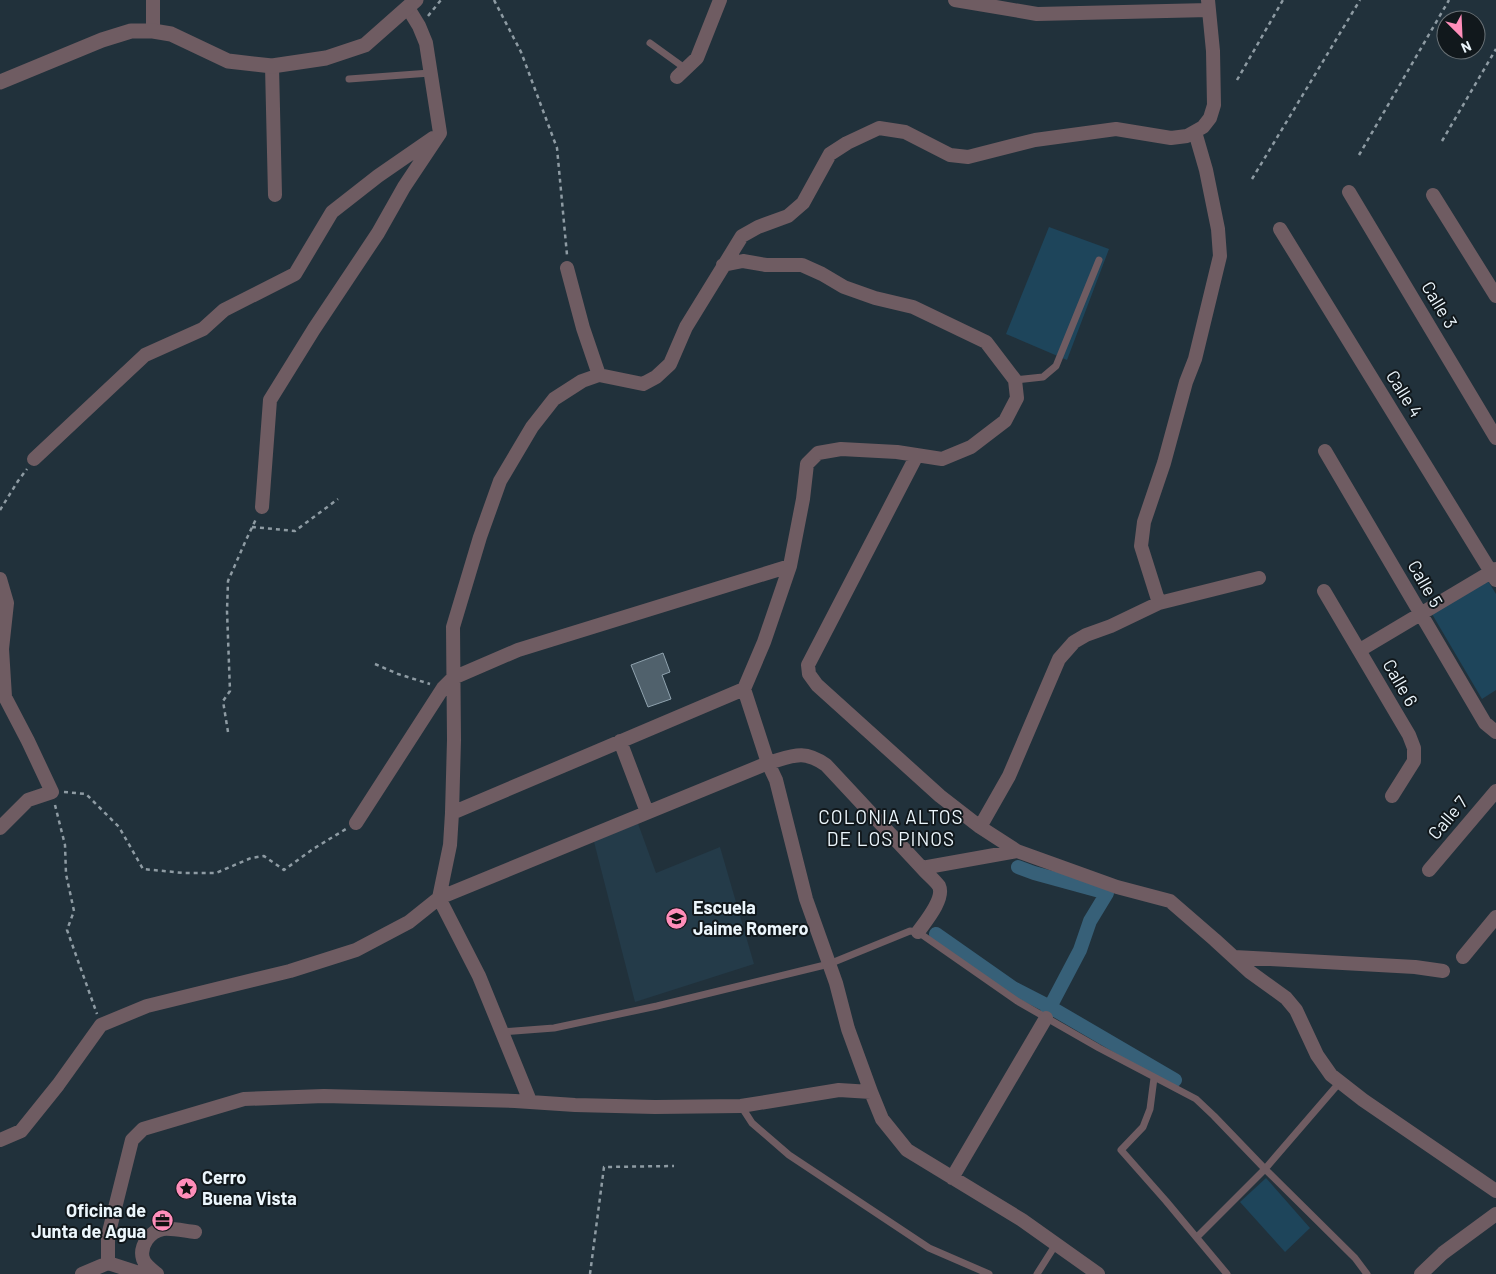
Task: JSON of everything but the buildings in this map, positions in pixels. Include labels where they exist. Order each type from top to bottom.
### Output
[{"type":"street","points":[[153,0],[154,30]]},
{"type":"street","points":[[682,73],[697,58],[720,0]]},
{"type":"street","points":[[530,1102],[480,976],[440,898],[450,845],[452,813],[454,740],[448,683],[453,627],[480,537],[500,481],[532,427],[554,399],[582,381],[599,375],[643,384],[656,377],[670,364],[686,327],[742,236],[758,226],[788,216],[803,203],[830,154],[879,128],[905,132],[950,155],[968,157],[1035,140],[1116,129],[1171,138],[1187,136],[1203,127],[1210,118],[1214,105],[1213,51],[1208,5],[1037,14],[955,0]]},
{"type":"street","points":[[0,82],[102,40],[131,31],[154,30],[171,34],[228,61],[272,66],[326,58],[365,45],[412,4],[426,43],[440,133],[270,400],[262,507]]},
{"type":"street","points":[[272,66],[275,195]]},
{"type":"street","points":[[1159,603],[1141,546],[1144,522],[1164,463],[1186,382],[1196,359],[1220,256],[1218,229],[1206,170],[1195,132]]},
{"type":"street","points":[[34,460],[145,355],[203,329],[224,310],[295,274],[332,212],[378,176],[440,133]]},
{"type":"street","name":"Calle 3","points":[[1349,192],[1496,438]]},
{"type":"street","points":[[1433,195],[1496,296]]},
{"type":"street","name":"Calle 4","points":[[1280,229],[1494,573]]},
{"type":"street","points":[[723,265],[743,261],[766,265],[802,265],[844,287],[875,298],[912,307],[986,342],[1016,380],[1017,398],[1005,421],[970,447],[942,459],[897,452],[841,449],[818,452],[807,464],[803,499],[790,566],[764,642],[744,689],[768,763],[776,780],[806,899],[829,964],[848,1029],[882,1119],[907,1150],[1022,1220],[1098,1274]]},
{"type":"street","points":[[568,268],[583,328],[599,375]]},
{"type":"street","name":"Calle 5","points":[[1325,451],[1485,722],[1496,732]]},
{"type":"street","points":[[917,455],[808,664],[810,674],[817,685],[940,796],[980,827],[1017,851],[1117,887],[1170,901],[1250,972],[1286,998],[1296,1010],[1317,1055],[1331,1075],[1363,1100],[1496,1191]]},
{"type":"street","points":[[356,823],[448,683],[518,650],[790,566]]},
{"type":"street","points":[[1360,650],[1494,573]]},
{"type":"street","points":[[980,827],[1009,776],[1059,659],[1074,642],[1159,603],[1259,578]]},
{"type":"street","points":[[0,580],[7,603],[2,649],[6,697],[52,792],[28,800],[0,828]]},
{"type":"street","name":"Calle 6","points":[[1324,591],[1409,735],[1414,748],[1414,761],[1392,796]]},
{"type":"street","points":[[452,813],[744,689]]},
{"type":"street","points":[[620,742],[647,812]]},
{"type":"street","points":[[0,1140],[21,1131],[58,1085],[101,1024],[148,1006],[290,971],[356,950],[409,922],[440,898],[768,763],[796,756],[808,755],[826,765],[939,886],[940,894],[937,903],[918,932]]},
{"type":"street","name":"Calle 7","points":[[1429,870],[1496,791]]},
{"type":"street","points":[[922,868],[1017,851]]},
{"type":"street","points":[[1463,957],[1496,917]]},
{"type":"street","points":[[1234,957],[1415,967],[1443,971]]},
{"type":"street","points":[[952,1178],[1046,1018]]},
{"type":"street","points":[[108,1263],[108,1236],[132,1140],[143,1129],[244,1099],[324,1096],[655,1107],[741,1106],[839,1090],[871,1092]]},
{"type":"street","points":[[1421,1274],[1443,1253],[1496,1214]]},
{"type":"street","points":[[157,1274],[146,1265],[143,1258],[145,1242],[149,1236],[162,1229],[195,1232]]},
{"type":"street","points":[[82,1274],[108,1263],[142,1274]]},
{"type":"lane","points":[[650,43],[682,73]]},
{"type":"lane","points":[[349,79],[430,73]]},
{"type":"lane","points":[[1016,380],[1043,377],[1056,366],[1099,260]]},
{"type":"lane","points":[[502,1032],[554,1028],[656,1006],[829,964],[910,931],[918,932],[1017,1001],[1154,1078],[1196,1099],[1355,1258],[1367,1274]]},
{"type":"lane","points":[[1154,1078],[1150,1108],[1143,1128],[1121,1150],[1227,1274]]},
{"type":"lane","points":[[1197,1237],[1265,1169],[1340,1082]]},
{"type":"lane","points":[[741,1106],[752,1123],[789,1155],[929,1248],[989,1274]]},
{"type":"lane","points":[[1037,1274],[1056,1244]]},
{"type":"path","points":[[419,26],[441,0]]},
{"type":"path","points":[[494,0],[521,52],[557,148],[568,268]]},
{"type":"path","points":[[1237,80],[1284,0]]},
{"type":"path","points":[[1252,178],[1360,0]]},
{"type":"path","points":[[1359,155],[1450,0]]},
{"type":"path","points":[[1442,141],[1496,49]]},
{"type":"path","points":[[0,510],[34,460]]},
{"type":"path","points":[[252,527],[295,531],[338,500]]},
{"type":"path","points":[[228,732],[223,701],[230,691],[227,611],[228,582],[262,507]]},
{"type":"path","points":[[375,664],[398,674],[448,683]]},
{"type":"path","points":[[101,1024],[68,930],[74,911],[66,874],[65,846],[52,792],[86,794],[119,828],[143,869],[184,873],[216,873],[251,858],[264,856],[284,870],[313,849],[356,823]]},
{"type":"path","points":[[590,1274],[604,1167],[674,1166]]},
{"type":"shaded area","points":[[1049,227],[1109,249],[1067,360],[1006,334]]},
{"type":"shaded area","points":[[1488,581],[1496,594],[1496,690],[1482,699],[1432,614]]},
{"type":"shaded area","name":"Escuela Jaime Romero","points":[[636,818],[656,873],[720,847],[754,964],[635,1002],[592,834]]},
{"type":"shaded area","points":[[1266,1178],[1310,1228],[1285,1252],[1240,1202]]},
{"type":"waterway","points":[[936,934],[1013,988],[1050,1007],[1080,950],[1090,921],[1107,893],[1018,867]]},
{"type":"waterway","points":[[1047,1013],[1050,1007],[1175,1080]]},
{"type":"place","name":"Escuela Jaime Romero","points":[[677,918]]},
{"type":"place","name":"Cerro Buena Vista","points":[[186,1188]]},
{"type":"place","name":"Oficina de Junta de Agua","points":[[162,1221]]},
{"type":"district","name":"COLONIA ALTOS DE LOS PINOS","points":[[891,828]]}]
